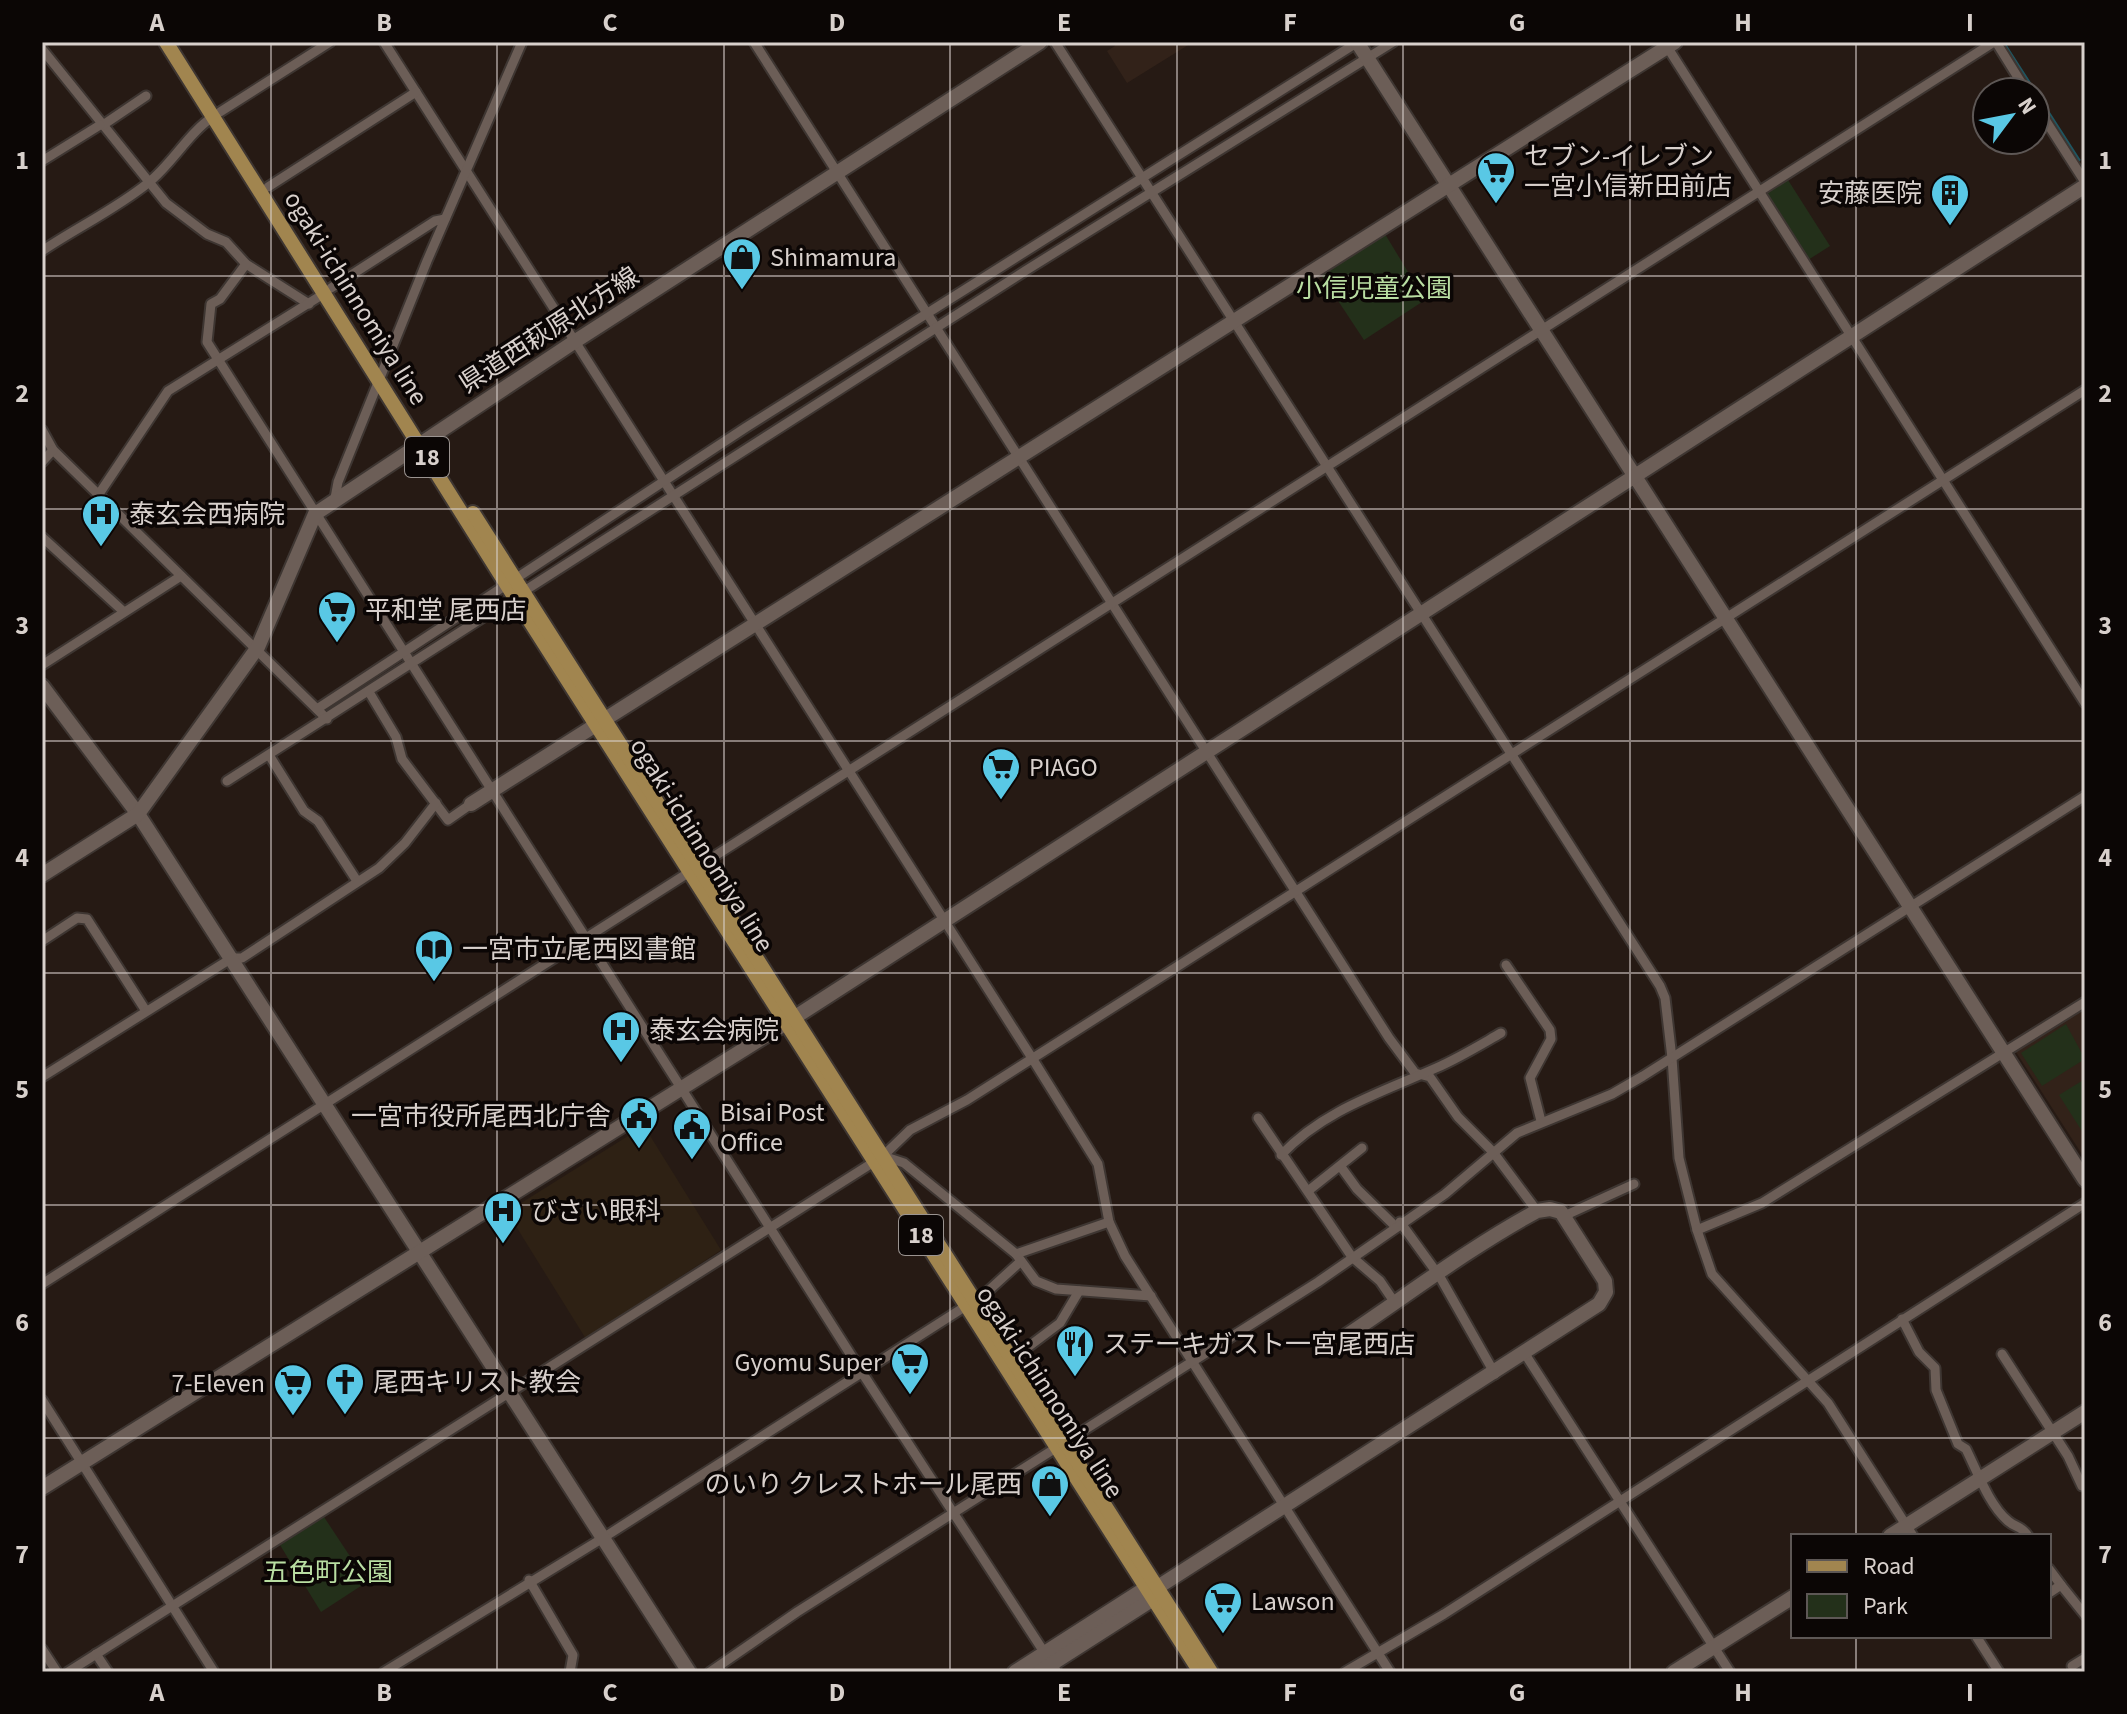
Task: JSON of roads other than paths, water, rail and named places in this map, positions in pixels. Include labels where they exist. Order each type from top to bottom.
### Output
[{"type":"main road","name":"ogaki-ichinnomiya line","points":[[166,42],[268,187],[328,290]]},
{"type":"main road","name":"ogaki-ichinnomiya line","points":[[177,42],[217,114],[381,377],[1062,1446],[1200,1672]]},
{"type":"main road","name":"ogaki-ichinnomiya line","points":[[971,1304],[1012,1359],[1062,1446]]},
{"type":"main road","name":"ogaki-ichinnomiya line","points":[[1153,1591],[1211,1672]]},
{"type":"street","points":[[49,42],[42,48],[70,80],[148,184],[189,221],[226,242],[246,264],[309,304]]},
{"type":"street","points":[[42,251],[148,184],[183,149],[197,127],[330,42]]},
{"type":"street","points":[[384,42],[1098,1164],[1109,1222],[1151,1296],[1390,1672]]},
{"type":"street","points":[[754,42],[1389,1038],[1415,1073],[1430,1077],[1458,1117],[1493,1152],[1537,1211]]},
{"type":"street","name":"県道西萩原北方線","points":[[42,875],[138,814],[256,651],[315,514],[574,342],[1040,42]]},
{"type":"street","points":[[1055,42],[1660,986],[1665,998],[1672,1058],[1679,1158],[1712,1274],[1828,1403],[1910,1531],[1980,1478],[2085,1412]]},
{"type":"street","points":[[317,709],[928,312],[1358,42],[2085,1180]]},
{"type":"street","points":[[227,781],[938,327],[1393,42]]},
{"type":"street","points":[[42,1284],[1995,42],[2017,76]]},
{"type":"street","points":[[335,498],[338,482],[518,43]]},
{"type":"street","points":[[369,692],[396,737],[402,759],[448,820],[601,720],[1235,323],[1668,44],[2085,703]]},
{"type":"street","points":[[268,187],[416,92]]},
{"type":"street","points":[[42,161],[146,96]]},
{"type":"street","points":[[42,1488],[790,1020],[2085,184],[2051,130]]},
{"type":"street","points":[[99,494],[168,391],[435,221],[445,219]]},
{"type":"street","points":[[246,264],[220,299],[211,304],[207,342],[1048,1665]]},
{"type":"street","points":[[68,1672],[879,1159],[910,1130],[1032,1058],[1297,892],[2085,390]]},
{"type":"street","points":[[42,430],[53,450],[327,719]]},
{"type":"street","points":[[42,462],[53,450]]},
{"type":"street","points":[[42,537],[124,612]]},
{"type":"street","points":[[42,665],[181,576]]},
{"type":"street","points":[[42,686],[138,814],[689,1672]]},
{"type":"street","points":[[269,755],[304,811],[318,821],[357,881]]},
{"type":"street","points":[[710,1672],[797,1612],[1062,1446],[1352,1257],[1445,1194],[1517,1133],[1612,1094],[2085,796]]},
{"type":"street","points":[[42,1077],[232,958],[242,958],[391,858],[436,803]]},
{"type":"street","points":[[42,941],[77,918],[87,919],[146,1011]]},
{"type":"street","points":[[1506,965],[1550,1030],[1551,1039],[1530,1078],[1541,1121]]},
{"type":"street","points":[[1697,1230],[1762,1203],[2085,1002]]},
{"type":"street","points":[[1281,1155],[1320,1122],[1501,1033]]},
{"type":"street","points":[[1258,1118],[1352,1257],[1380,1281],[1395,1303]]},
{"type":"street","points":[[1308,1191],[1362,1148]]},
{"type":"street","points":[[879,1159],[904,1163],[1019,1257],[1036,1281],[1056,1289],[1151,1296]]},
{"type":"street","points":[[1341,1167],[1357,1189],[1398,1224],[1437,1272],[1495,1374]]},
{"type":"street","points":[[1564,1216],[1634,1184]]},
{"type":"street","points":[[1345,1672],[2085,1203]]},
{"type":"street","points":[[1015,1672],[1048,1665],[1284,1505],[1495,1374],[1599,1304],[1606,1292],[1605,1281],[1564,1216],[1550,1209],[1537,1211],[1437,1272],[1411,1295],[1346,1336]]},
{"type":"street","points":[[384,1672],[529,1580],[603,1538],[861,1371],[971,1304],[1019,1257],[1109,1222]]},
{"type":"street","points":[[1012,1359],[1060,1323],[1079,1291]]},
{"type":"street","points":[[1902,1319],[1919,1352],[1935,1368],[1936,1390],[1958,1444],[1966,1449],[1980,1478],[2009,1522],[2023,1528],[2027,1534]]},
{"type":"street","points":[[1525,1354],[1730,1672]]},
{"type":"street","points":[[2002,1354],[2053,1432],[2082,1486]]},
{"type":"street","points":[[42,1400],[214,1672]]},
{"type":"street","points":[[2051,1572],[2084,1612]]},
{"type":"street","points":[[529,1580],[573,1655],[570,1672]]},
{"type":"street","points":[[2051,1592],[2061,1585]]},
{"type":"street","points":[[1674,1672],[1791,1598]]},
{"type":"street","points":[[1980,1638],[1995,1671]]},
{"type":"street","points":[[42,1649],[57,1672]]},
{"type":"street","points":[[96,1654],[108,1672]]},
{"type":"street","points":[[2072,1666],[2085,1658]]},
{"type":"waterway","points":[[2003,42],[2079,160]]},
{"type":"place","name":"セブン-イレブン 一宮小信新田前店","points":[[1496,205]]},
{"type":"place","name":"安藤医院","points":[[1950,227]]},
{"type":"place","name":"Shimamura","points":[[742,291]]},
{"type":"place","name":"泰玄会西病院","points":[[101,548]]},
{"type":"place","name":"平和堂 尾西店","points":[[337,644]]},
{"type":"place","name":"PIAGO","points":[[1001,801]]},
{"type":"place","name":"一宮市立尾西図書館","points":[[434,983]]},
{"type":"place","name":"泰玄会病院","points":[[621,1064]]},
{"type":"place","name":"一宮市役所尾西北庁舎","points":[[639,1150]]},
{"type":"place","name":"Bisai Post Office","points":[[692,1161]]},
{"type":"place","name":"びさい眼科","points":[[503,1245]]},
{"type":"place","name":"ステーキガスト一宮尾西店","points":[[1075,1378]]},
{"type":"place","name":"Gyomu Super","points":[[910,1396]]},
{"type":"place","name":"尾西キリスト教会","points":[[345,1416]]},
{"type":"place","name":"7-Eleven","points":[[293,1417]]},
{"type":"place","name":"のいり クレストホール尾西","points":[[1050,1518]]},
{"type":"place","name":"Lawson","points":[[1223,1635]]},
{"type":"park label","name":"小信児童公園","points":[[1374,288]]},
{"type":"park label","name":"五色町公園","points":[[328,1572]]}]
